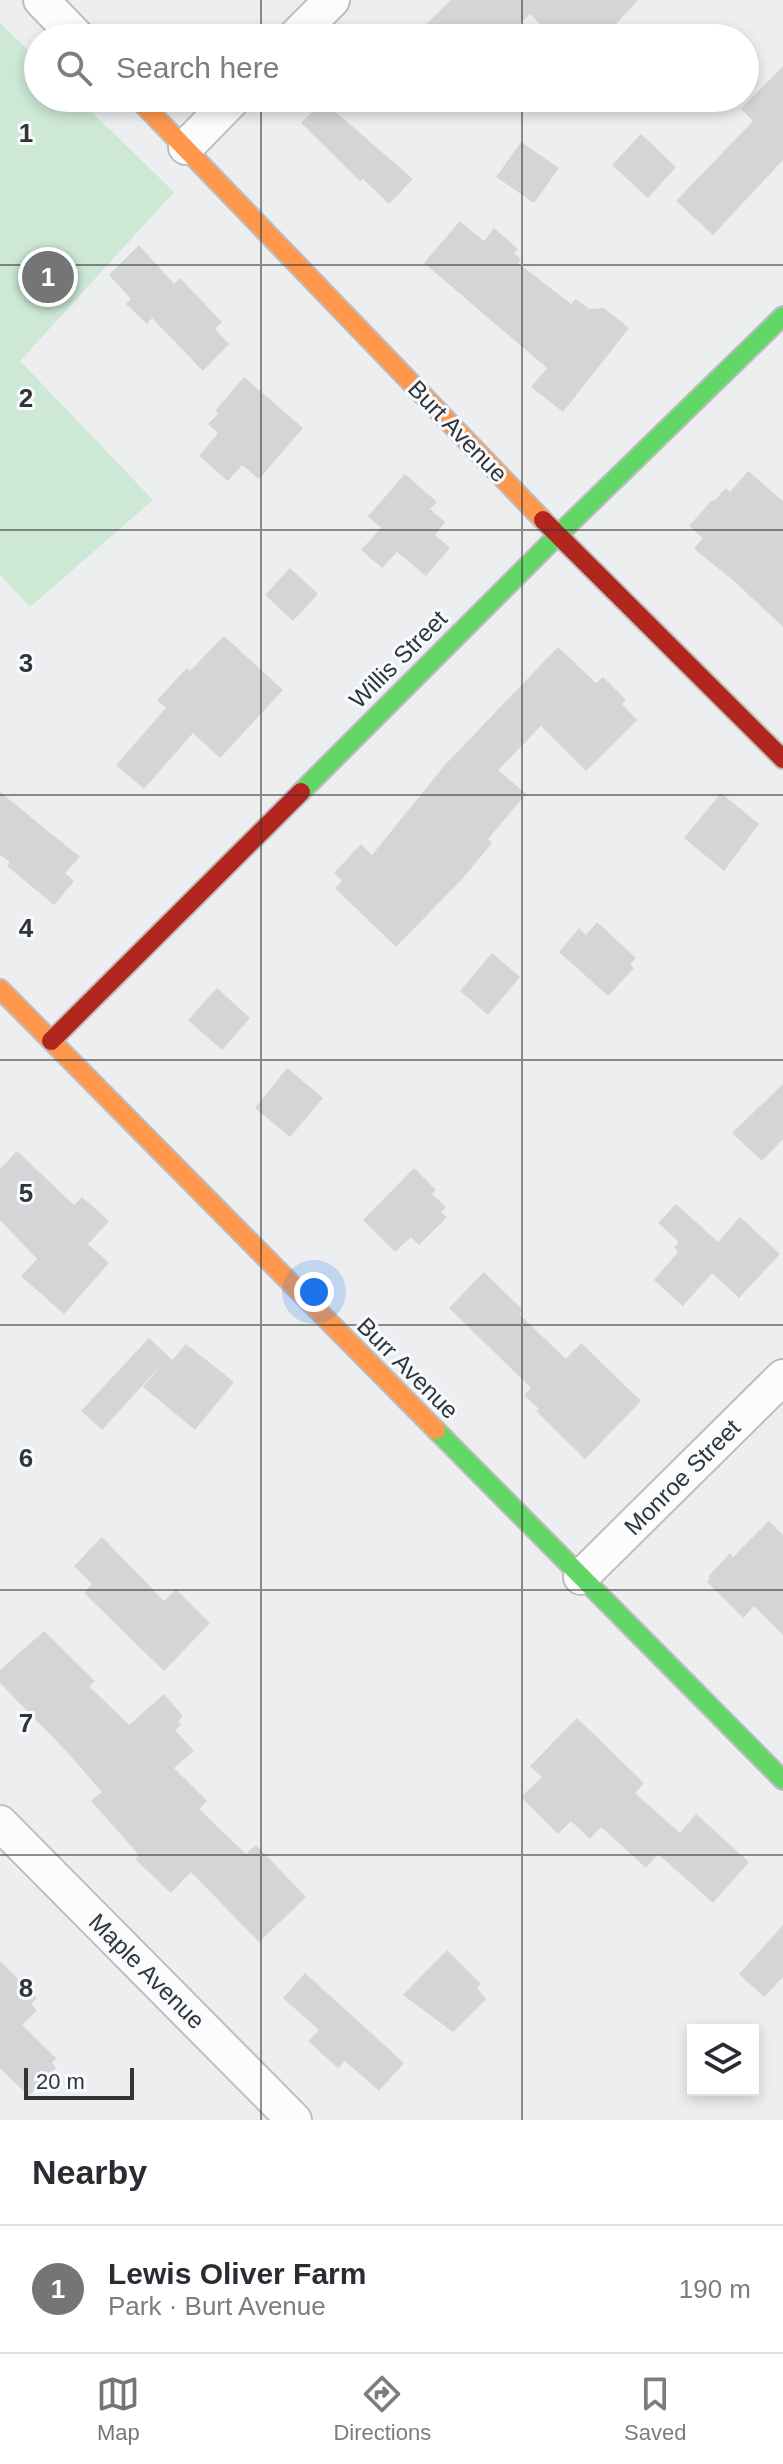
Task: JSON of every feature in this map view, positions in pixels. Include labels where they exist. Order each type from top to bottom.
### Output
[{"type":"street","points":[[41,0],[64,24]]},
{"type":"street","points":[[308,24],[332,0]]},
{"type":"street","name":"Burt Avenue","points":[[151,112],[558,535],[783,759]]},
{"type":"street","points":[[186,147],[220,112]]},
{"type":"street","name":"Willis Street","points":[[51,1041],[558,535],[783,316]]},
{"type":"street","name":"Burr Avenue","points":[[0,989],[783,1780]]},
{"type":"street","name":"Monroe Street","points":[[581,1577],[783,1377]]},
{"type":"street","name":"Maple Avenue","points":[[0,1823],[294,2120]]},
{"type":"green space","points":[[0,23],[24,46],[24,112],[91,112],[174,192],[20,361],[153,500],[30,607],[0,575]]},
{"type":"building","points":[[451,0],[638,0],[616,24],[540,24],[530,14],[520,24],[426,24]]},
{"type":"building","points":[[783,66],[783,160],[713,235],[676,201],[753,121],[744,112],[759,112],[759,91]]},
{"type":"building","points":[[312,112],[336,112],[413,179],[389,204],[363,179],[360,181],[301,123]]},
{"type":"building","points":[[641,134],[676,167],[648,198],[612,165]]},
{"type":"building","points":[[521,142],[559,168],[534,203],[496,177]]},
{"type":"building","points":[[460,221],[484,241],[494,228],[518,249],[514,253],[521,260],[518,263],[571,304],[576,299],[589,309],[604,308],[629,328],[563,412],[531,387],[547,368],[424,263]]},
{"type":"building","points":[[139,245],[174,284],[180,278],[222,322],[215,329],[229,344],[203,371],[152,318],[147,324],[126,304],[131,299],[109,275]]},
{"type":"building","points":[[244,377],[303,428],[259,479],[242,465],[228,481],[199,456],[218,433],[208,424],[218,414],[215,411]]},
{"type":"building","points":[[748,471],[783,501],[783,627],[694,549],[703,538],[689,526],[712,500],[726,488],[730,492]]},
{"type":"building","points":[[405,474],[437,502],[430,509],[445,522],[435,535],[450,548],[426,576],[397,552],[382,568],[361,550],[381,528],[368,516]]},
{"type":"building","points":[[290,568],[318,594],[293,621],[265,595]]},
{"type":"building","points":[[224,636],[283,690],[220,758],[193,733],[144,789],[116,765],[166,708],[157,700],[187,668],[190,671]]},
{"type":"building","points":[[558,647],[596,683],[603,677],[626,700],[622,704],[637,720],[586,771],[541,726],[498,770],[526,794],[488,839],[492,843],[463,878],[396,947],[335,888],[342,881],[334,873],[361,844],[372,855],[444,766]]},
{"type":"building","points":[[0,792],[80,857],[65,873],[74,881],[54,905],[7,866],[10,862],[0,855]]},
{"type":"building","points":[[721,793],[759,824],[724,871],[684,838]]},
{"type":"building","points":[[597,922],[636,958],[630,965],[634,968],[608,996],[559,952],[579,928],[586,935]]},
{"type":"building","points":[[492,953],[520,977],[488,1015],[460,991]]},
{"type":"building","points":[[217,988],[250,1018],[222,1050],[188,1020]]},
{"type":"building","points":[[287,1068],[323,1098],[290,1137],[255,1108]]},
{"type":"building","points":[[783,1084],[783,1139],[762,1161],[732,1133]]},
{"type":"building","points":[[17,1151],[74,1205],[82,1197],[109,1221],[88,1244],[109,1263],[64,1314],[21,1276],[37,1259],[0,1220],[0,1169]]},
{"type":"building","points":[[414,1168],[436,1190],[432,1194],[446,1207],[441,1212],[447,1217],[419,1245],[411,1237],[395,1252],[363,1220]]},
{"type":"building","points":[[676,1204],[718,1242],[740,1217],[780,1254],[739,1298],[712,1273],[683,1306],[654,1280],[678,1252],[674,1247],[679,1242],[658,1223]]},
{"type":"building","points":[[484,1272],[523,1310],[519,1314],[566,1359],[581,1343],[641,1401],[585,1459],[536,1411],[539,1409],[524,1395],[531,1388],[449,1308]]},
{"type":"building","points":[[149,1338],[172,1360],[186,1344],[234,1382],[195,1430],[143,1387],[163,1363],[102,1430],[81,1411]]},
{"type":"building","points":[[769,1521],[783,1535],[783,1635],[754,1606],[743,1618],[707,1582],[730,1553],[733,1557]]},
{"type":"building","points":[[102,1537],[164,1601],[176,1589],[210,1623],[164,1671],[84,1593],[92,1584],[74,1566]]},
{"type":"building","points":[[44,1631],[95,1681],[89,1686],[129,1725],[164,1694],[183,1716],[178,1721],[181,1725],[175,1730],[194,1751],[174,1768],[207,1801],[199,1809],[246,1854],[256,1845],[306,1897],[259,1942],[191,1872],[171,1893],[135,1859],[139,1855],[91,1801],[102,1792],[0,1683],[0,1670]]},
{"type":"building","points":[[577,1718],[644,1783],[635,1793],[680,1833],[696,1814],[749,1862],[713,1903],[658,1854],[646,1868],[601,1827],[590,1839],[571,1821],[558,1834],[521,1797],[542,1777],[530,1766]]},
{"type":"building","points":[[783,1925],[783,1977],[764,1997],[739,1974]]},
{"type":"building","points":[[447,1950],[481,1984],[477,1988],[486,1999],[453,2032],[403,1995]]},
{"type":"building","points":[[0,1961],[37,1998],[31,2004],[37,2010],[22,2025],[56,2058],[52,2063],[56,2068],[29,2096],[0,2068]]},
{"type":"building","points":[[305,1973],[404,2063],[379,2091],[345,2061],[338,2068],[308,2041],[319,2030],[283,1998]]},
{"type":"traffic: fast","points":[[301,792],[783,316]]},
{"type":"traffic: fast","points":[[436,1430],[783,1780]]},
{"type":"traffic: slow","points":[[150,112],[543,520]]},
{"type":"traffic: slow","points":[[0,989],[436,1430]]},
{"type":"traffic: jam","points":[[543,520],[783,759]]},
{"type":"traffic: jam","points":[[51,1041],[301,792]]},
{"type":"place","name":"Lewis Oliver Farm","points":[[48,277]]}]
